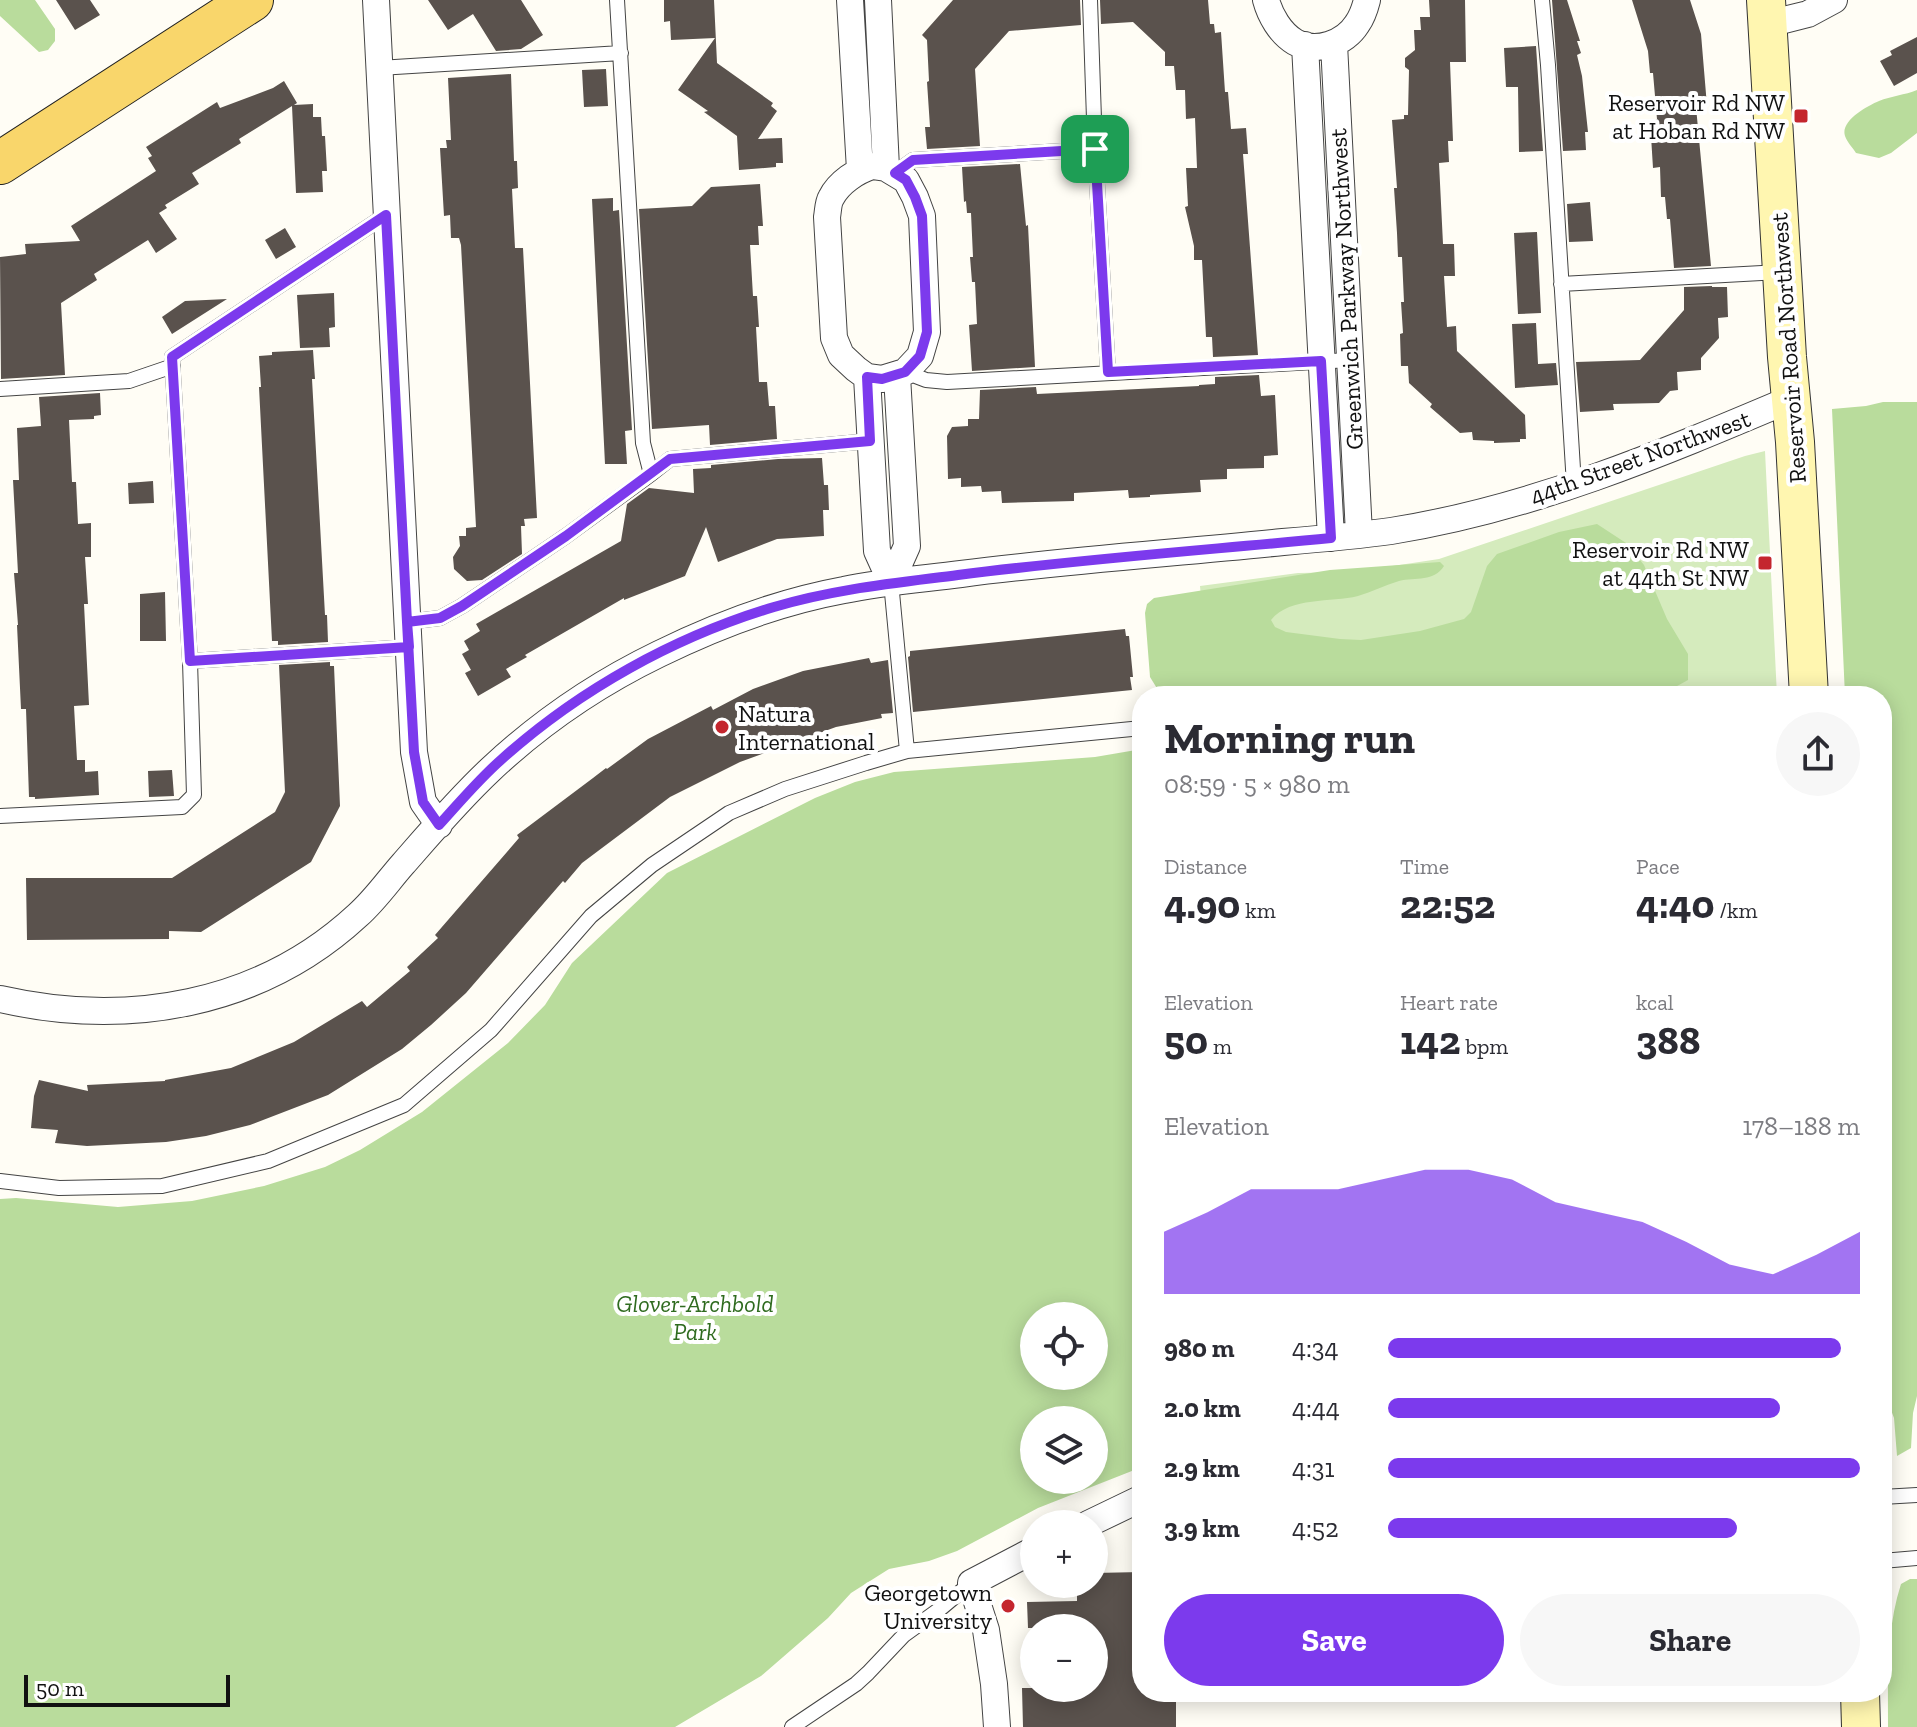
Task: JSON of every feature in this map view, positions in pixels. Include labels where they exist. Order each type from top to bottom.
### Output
[{"type":"main road","points":[[0,163],[252,0]]},
{"type":"main road","name":"Reservoir Road Northwest","points":[[1767,12],[1808,686]]},
{"type":"main road","points":[[1860,1702],[1861,1727]]},
{"type":"street","points":[[376,0],[414,752],[423,802],[439,825]]},
{"type":"street","points":[[850,0],[860,170]]},
{"type":"street","points":[[878,0],[891,170]]},
{"type":"street","points":[[1266,0],[1280,29],[1295,43],[1319,47],[1343,39],[1357,25],[1367,0]]},
{"type":"street","points":[[1767,12],[1808,14],[1834,0]]},
{"type":"street","name":"Greenwich Parkway Northwest","points":[[1334,44],[1359,534]]},
{"type":"street","name":"Greenwich Parkway Northwest","points":[[1305,45],[1331,538]]},
{"type":"street","points":[[872,166],[891,170],[906,180],[922,216],[927,332],[920,356],[901,374],[882,379],[867,377],[841,355],[834,338],[827,217],[831,198],[845,181],[872,166]]},
{"type":"street","points":[[891,582],[907,546],[901,374]]},
{"type":"street","points":[[867,377],[877,551],[891,582]]},
{"type":"street","name":"44th Street Northwest","points":[[0,999],[65,1010],[131,1012],[181,1005],[239,988],[293,963],[340,931],[381,892],[484,775],[577,700],[639,664],[704,633],[773,607],[891,582],[1331,538],[1389,531],[1469,515],[1574,485],[1650,458],[1791,399]]},
{"type":"street","points":[[1108,1514],[1132,1503]]},
{"type":"street","points":[[997,1727],[986,1630],[971,1583],[1020,1557]]},
{"type":"lane","points":[[617,0],[643,443],[651,474]]},
{"type":"lane","points":[[1090,0],[1108,372]]},
{"type":"lane","points":[[1542,0],[1574,485]]},
{"type":"lane","points":[[379,68],[621,53]]},
{"type":"lane","points":[[891,170],[913,160],[1095,149]]},
{"type":"lane","points":[[0,816],[182,807],[194,795],[190,661],[172,357],[386,215]]},
{"type":"lane","points":[[1561,284],[1783,272]]},
{"type":"lane","points":[[901,374],[947,382],[1350,360]]},
{"type":"lane","points":[[0,389],[129,381],[173,366]]},
{"type":"lane","points":[[190,661],[408,634],[462,606],[566,536],[670,459],[870,441]]},
{"type":"lane","points":[[891,582],[907,751]]},
{"type":"lane","points":[[0,1181],[59,1188],[162,1186],[268,1161],[404,1105],[491,1030],[591,916],[652,865],[729,813],[785,789],[907,751],[1132,729]]},
{"type":"lane","points":[[1892,1496],[1917,1495]]},
{"type":"lane","points":[[1892,1560],[1917,1558]]},
{"type":"lane","points":[[792,1727],[856,1684],[904,1635],[971,1583]]},
{"type":"green space","points":[[0,0],[35,0],[55,29],[55,41],[48,50],[39,52],[0,16]]},
{"type":"green space","points":[[1917,90],[1917,133],[1891,153],[1879,158],[1856,153],[1845,136],[1850,120],[1879,101]]},
{"type":"green space","points":[[1883,402],[1917,402],[1917,1396],[1911,1448],[1897,1456],[1892,1413],[1892,686],[1845,686],[1832,409]]},
{"type":"green space","points":[[1765,451],[1777,686],[1200,686],[1208,680],[1200,586],[1298,573],[1353,572],[1439,559]]},
{"type":"green space","points":[[1597,524],[1626,543],[1644,565],[1667,619],[1688,654],[1688,680],[1677,686],[1156,686],[1150,677],[1145,613],[1147,604],[1154,598],[1330,570],[1440,562],[1444,566],[1430,577],[1399,581],[1358,596],[1300,604],[1279,612],[1271,620],[1275,627],[1286,632],[1340,639],[1361,640],[1420,631],[1464,619],[1471,612],[1487,566],[1497,554],[1559,532]]},
{"type":"green space","name":"Glover-Archbold Park","points":[[1132,751],[1132,1471],[1108,1480],[1108,1406],[1020,1406],[1020,1494],[1074,1494],[1034,1510],[1020,1510],[1020,1518],[957,1551],[929,1561],[889,1569],[851,1593],[828,1618],[761,1676],[675,1727],[0,1727],[0,1199],[118,1207],[192,1201],[264,1186],[325,1167],[360,1150],[422,1112],[508,1043],[545,1005],[572,963],[667,873],[815,798],[855,782],[894,772],[1095,757]]},
{"type":"green space","points":[[1917,1579],[1917,1727],[1888,1727],[1888,1702],[1892,1702],[1892,1628],[1901,1584]]},
{"type":"building","points":[[56,0],[90,0],[100,15],[75,30]]},
{"type":"building","points":[[428,0],[521,0],[543,35],[521,49],[496,51],[473,14],[448,30]]},
{"type":"building","points":[[664,0],[714,0],[717,63],[773,103],[771,106],[777,111],[758,139],[782,138],[783,163],[776,163],[776,167],[739,170],[737,136],[678,90],[715,38],[671,40],[670,21],[664,22]]},
{"type":"building","points":[[953,0],[1080,0],[1081,25],[1009,31],[975,69],[980,146],[927,149],[925,127],[930,127],[929,81],[927,40],[922,35]]},
{"type":"building","points":[[1100,0],[1208,0],[1210,24],[1214,24],[1215,33],[1221,32],[1231,129],[1246,128],[1248,154],[1243,154],[1258,355],[1213,357],[1212,337],[1206,337],[1202,260],[1194,260],[1185,207],[1188,206],[1186,168],[1197,168],[1195,118],[1186,119],[1185,90],[1176,90],[1174,66],[1165,66],[1165,52],[1133,22],[1101,24]]},
{"type":"building","points":[[1429,0],[1465,0],[1466,62],[1450,62],[1453,141],[1448,141],[1449,162],[1439,163],[1443,244],[1454,244],[1455,276],[1444,276],[1447,327],[1456,326],[1457,351],[1525,415],[1526,439],[1520,439],[1520,442],[1473,440],[1472,432],[1460,433],[1430,407],[1432,404],[1409,383],[1408,366],[1401,366],[1401,302],[1404,302],[1402,257],[1398,257],[1392,120],[1404,119],[1404,115],[1408,115],[1409,70],[1405,67],[1405,58],[1415,50],[1414,30],[1421,30],[1420,17],[1430,17]]},
{"type":"building","points":[[1552,0],[1567,0],[1580,41],[1577,41],[1581,53],[1577,55],[1588,132],[1585,132],[1586,150],[1563,151]]},
{"type":"building","points":[[1632,0],[1690,0],[1701,34],[1707,106],[1696,107],[1711,266],[1674,268],[1670,219],[1667,219],[1665,197],[1661,197],[1660,167],[1653,168],[1650,120],[1657,119],[1653,73],[1650,73],[1648,51]]},
{"type":"building","points":[[1917,37],[1917,73],[1894,86],[1880,61],[1892,55],[1890,51]]},
{"type":"building","points":[[1536,46],[1543,151],[1519,152],[1518,87],[1506,87],[1504,48]]},
{"type":"building","points":[[606,69],[608,106],[584,107],[582,70]]},
{"type":"building","points":[[511,74],[518,188],[512,189],[515,248],[523,248],[537,518],[524,519],[525,526],[521,526],[522,554],[482,580],[467,581],[454,569],[453,557],[460,546],[459,536],[466,536],[466,528],[476,527],[461,245],[459,238],[451,238],[450,215],[444,216],[440,148],[447,148],[446,140],[451,140],[448,78]]},
{"type":"building","points":[[284,81],[297,103],[294,105],[313,104],[313,117],[321,117],[327,171],[322,171],[323,192],[296,193],[292,106],[192,173],[199,184],[165,205],[167,208],[159,213],[177,239],[156,253],[148,240],[94,274],[97,280],[61,303],[65,375],[1,379],[0,257],[26,254],[25,244],[80,241],[71,226],[156,171],[146,147],[217,102],[220,108]]},
{"type":"building","points":[[1020,164],[1028,225],[1035,367],[972,371],[969,325],[977,324],[975,282],[972,282],[970,257],[973,257],[971,213],[967,213],[964,202],[962,167]]},
{"type":"building","points":[[760,184],[763,226],[758,226],[759,245],[750,245],[753,296],[757,296],[759,382],[767,382],[769,406],[775,406],[777,439],[710,445],[709,425],[652,429],[639,209],[692,206],[711,187]]},
{"type":"building","points":[[613,198],[613,211],[619,210],[632,430],[625,431],[627,464],[605,464],[592,199]]},
{"type":"building","points":[[1590,202],[1593,241],[1569,242],[1567,204]]},
{"type":"building","points":[[285,228],[296,247],[276,259],[265,240]]},
{"type":"building","points":[[1537,232],[1541,313],[1518,314],[1514,233]]},
{"type":"building","points":[[1684,287],[1727,287],[1728,317],[1718,318],[1719,338],[1701,358],[1701,370],[1677,372],[1678,390],[1670,391],[1659,403],[1613,404],[1614,410],[1580,412],[1576,362],[1640,360],[1684,310]]},
{"type":"building","points":[[334,293],[335,327],[329,328],[330,347],[300,348],[297,295]]},
{"type":"building","points":[[227,299],[172,334],[162,317],[185,301]]},
{"type":"building","points":[[1536,323],[1538,364],[1556,363],[1558,385],[1515,388],[1512,324]]},
{"type":"building","points":[[313,350],[315,379],[312,379],[328,642],[278,645],[278,641],[272,641],[259,356],[272,355],[272,352]]},
{"type":"building","points":[[1259,375],[1261,396],[1275,395],[1278,455],[1264,456],[1264,468],[1227,469],[1227,479],[1200,480],[1201,492],[1129,498],[1128,490],[1074,493],[1074,501],[1002,503],[1001,491],[982,492],[981,486],[961,487],[961,478],[948,479],[947,436],[952,427],[968,426],[968,419],[979,419],[980,390],[1036,387],[1037,394],[1199,386],[1215,384],[1215,377]]},
{"type":"building","points":[[100,393],[101,415],[94,416],[94,419],[69,420],[78,524],[91,523],[91,557],[85,557],[88,604],[84,604],[89,705],[74,706],[77,760],[85,760],[85,772],[98,771],[99,795],[35,799],[29,797],[26,709],[21,709],[14,573],[18,573],[13,480],[19,480],[17,428],[41,426],[39,397]]},
{"type":"building","points":[[822,458],[829,510],[823,510],[824,536],[777,539],[718,562],[706,527],[685,576],[624,598],[525,655],[527,657],[506,669],[511,677],[478,696],[465,673],[471,670],[462,654],[469,650],[464,641],[480,631],[476,624],[621,541],[627,504],[649,488],[694,493],[693,469],[778,459]]},
{"type":"building","points":[[153,481],[154,503],[129,504],[128,483]]},
{"type":"building","points":[[165,592],[166,641],[140,641],[140,594]]},
{"type":"building","points":[[1125,629],[1126,636],[1129,636],[1132,690],[913,712],[910,651]]},
{"type":"building","points":[[869,658],[871,663],[888,660],[893,713],[836,727],[740,762],[670,797],[582,863],[565,883],[563,881],[466,993],[431,1025],[402,1049],[328,1095],[250,1125],[166,1142],[87,1146],[55,1143],[58,1130],[31,1128],[39,1080],[88,1091],[87,1085],[165,1081],[231,1068],[294,1042],[362,1001],[367,1007],[410,971],[407,967],[438,938],[435,935],[519,838],[517,835],[606,768],[648,739],[711,706],[713,710],[753,689],[803,671]]},
{"type":"building","points":[[330,662],[330,666],[334,666],[340,806],[311,862],[201,932],[169,931],[169,939],[27,940],[26,878],[172,878],[275,812],[285,792],[279,665]]},
{"type":"building","points":[[172,770],[174,796],[149,797],[148,771]]},
{"type":"building","points":[[1132,1572],[1132,1702],[1176,1702],[1176,1727],[1023,1727],[1022,1702],[1108,1702],[1108,1614],[1027,1614],[1027,1602],[1077,1601],[1077,1598],[1108,1598],[1108,1573]]},
{"type":"place","name":"Reservoir Rd NW at Hoban Rd NW","points":[[1801,116]]},
{"type":"place","name":"Reservoir Rd NW at 44th St NW","points":[[1765,563]]},
{"type":"place","name":"Natura International","points":[[722,727]]},
{"type":"place","name":"Georgetown University","points":[[1008,1606]]},
{"type":"route","points":[[1095,149],[913,160],[895,173],[906,180],[922,216],[927,332],[920,356],[905,372],[882,379],[867,377],[870,441],[670,459],[566,536],[462,606],[440,618],[407,622],[409,647],[190,661],[172,357],[386,215],[407,622],[409,647],[414,752],[423,802],[439,825],[484,775],[577,700],[660,653],[773,607],[876,584],[1087,560],[1331,538],[1321,361],[1108,372],[1095,149]]}]
